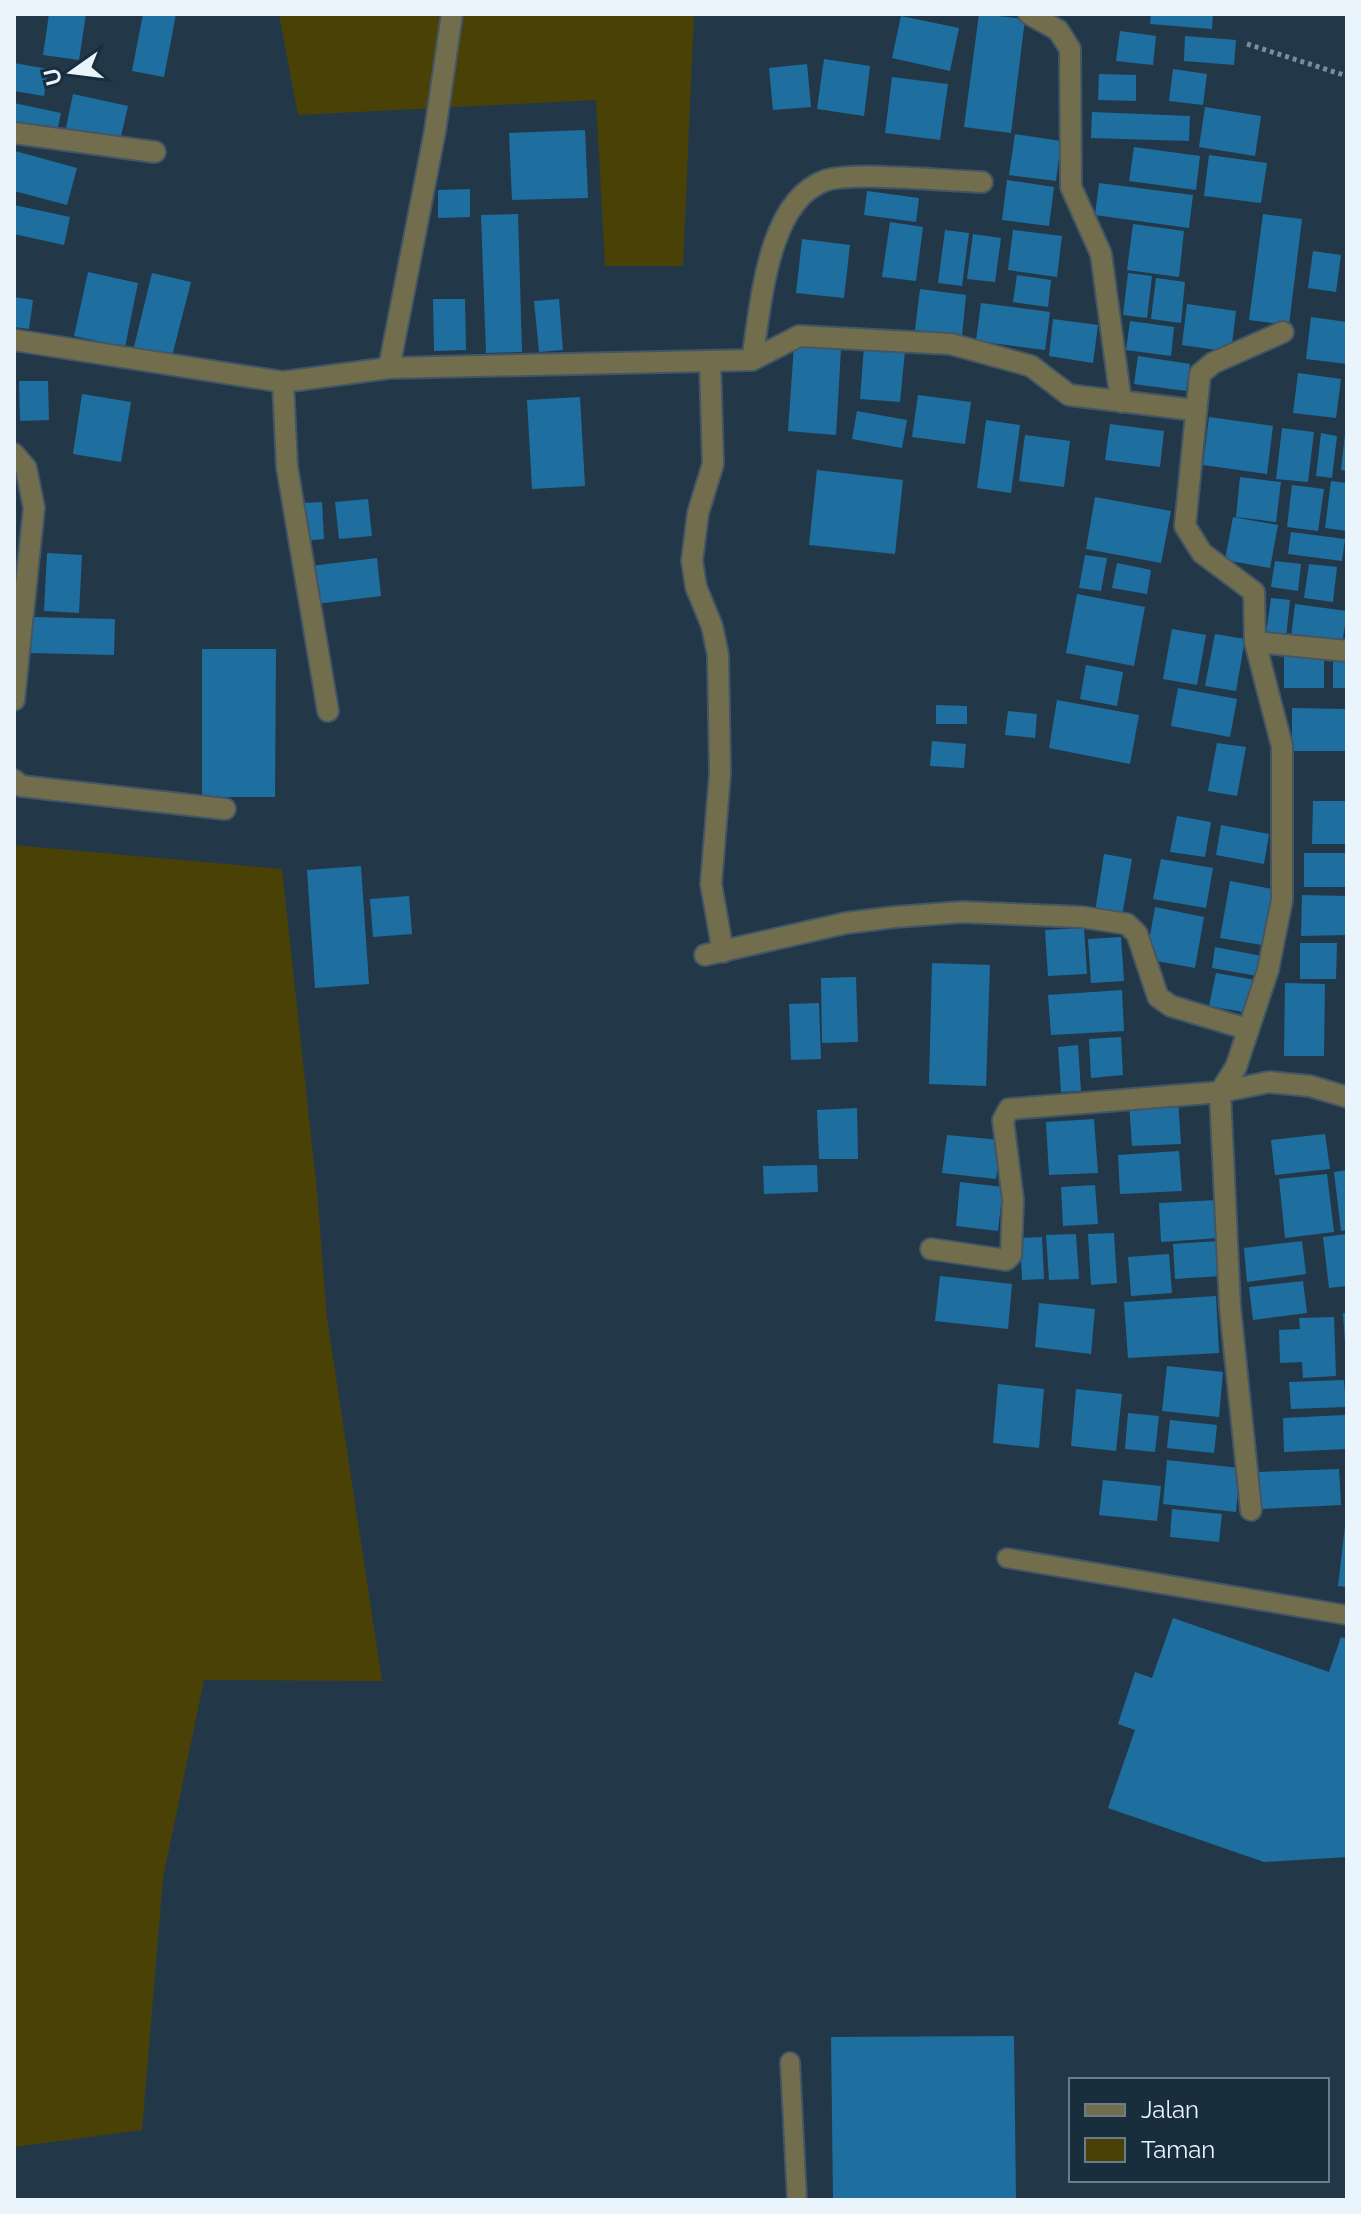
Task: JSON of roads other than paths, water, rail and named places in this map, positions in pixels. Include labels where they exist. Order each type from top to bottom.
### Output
[{"type":"street","points":[[389,368],[435,131],[452,14]]},
{"type":"street","points":[[1029,14],[1058,30],[1070,49],[1071,187],[1101,254],[1121,402]]},
{"type":"street","points":[[14,133],[155,152]]},
{"type":"street","points":[[752,360],[770,257],[776,237],[800,196],[825,180],[841,177],[982,182]]},
{"type":"street","points":[[1251,1510],[1230,1307],[1220,1092],[1236,1067],[1268,970],[1280,919],[1283,849],[1281,736],[1255,642],[1254,592],[1202,553],[1185,526],[1194,410],[1200,374],[1205,367],[1283,332]]},
{"type":"street","points":[[14,340],[283,382],[389,368],[752,360],[799,336],[951,344],[1031,366],[1069,395],[1194,410]]},
{"type":"street","points":[[710,361],[713,464],[698,513],[692,561],[718,655],[720,773],[711,884],[714,954],[846,923],[895,917],[962,912],[1097,919],[1127,924],[1137,934],[1158,997],[1171,1006],[1247,1029]]},
{"type":"street","points":[[283,382],[287,467],[328,711]]},
{"type":"street","points":[[14,454],[26,468],[34,508],[14,700]]},
{"type":"street","points":[[1255,642],[1347,651]]},
{"type":"street","points":[[14,780],[21,786],[225,809]]},
{"type":"street","points":[[931,1249],[1006,1260],[1011,1255],[1013,1200],[1003,1120],[1009,1109],[1220,1092],[1269,1082],[1310,1086],[1347,1097]]},
{"type":"lane","points":[[1007,1558],[1347,1615]]},
{"type":"lane","points":[[790,2062],[797,2200]]}]
